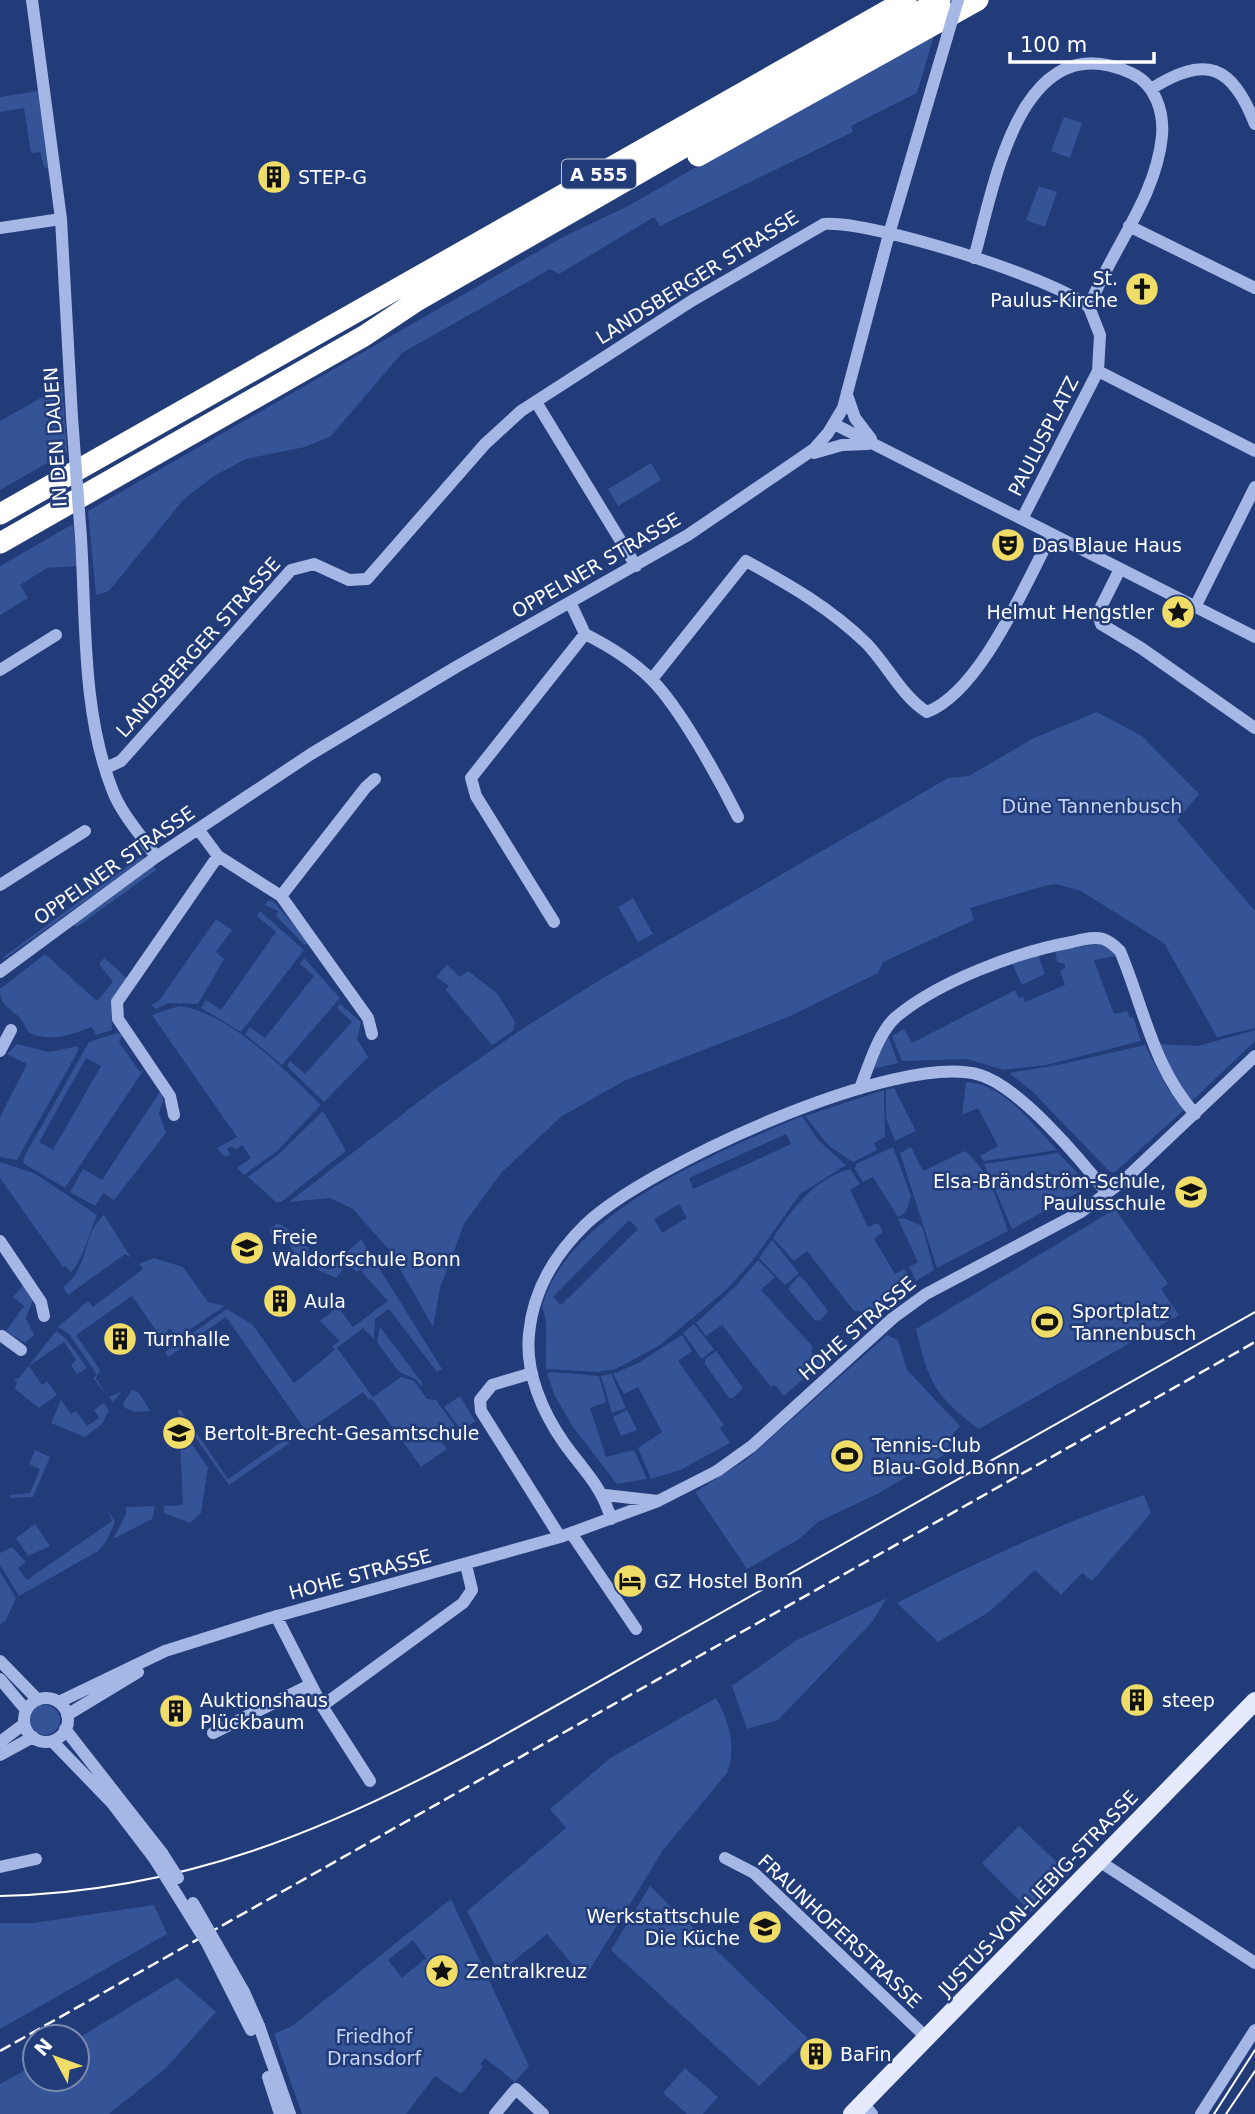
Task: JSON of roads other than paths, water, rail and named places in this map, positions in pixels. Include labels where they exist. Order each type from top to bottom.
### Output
[{"type":"highway","name":"A 555","points":[[0,514],[906,0]]},
{"type":"highway","name":"A 555","points":[[0,543],[364,335],[415,302],[703,137],[736,115],[940,0]]},
{"type":"highway","points":[[703,137],[965,0]]},
{"type":"highway","points":[[364,335],[387,329],[978,0]]},
{"type":"main road","name":"JUSTUS-VON-LIEBIG-STRASSE","points":[[862,2110],[926,2037],[1255,1701]]},
{"type":"street","name":"IN DEN DAUEN","points":[[32,0],[61,219],[93,708],[106,768],[117,799],[156,857]]},
{"type":"street","name":"OPPELNER STRASSE","points":[[0,971],[198,829],[403,698],[636,566],[804,457],[834,424],[847,395],[889,234],[958,0]]},
{"type":"street","points":[[974,258],[1006,146],[1020,115],[1044,83],[1077,67],[1102,66],[1132,74],[1151,89],[1161,114],[1160,147],[1153,176],[1089,307],[1100,335],[1098,371],[1255,451]]},
{"type":"street","points":[[1151,89],[1172,76],[1189,71],[1218,73],[1234,82],[1243,94],[1255,124]]},
{"type":"street","points":[[0,228],[61,219]]},
{"type":"street","name":"LANDSBERGER STRASSE","points":[[106,768],[121,761],[291,570],[305,563],[314,564],[349,580],[367,579],[503,426],[693,300],[814,228],[839,223],[974,258],[1036,279],[1089,307]]},
{"type":"street","points":[[1129,226],[1255,288]]},
{"type":"street","name":"PAULUSPLATZ","points":[[1022,519],[1098,371]]},
{"type":"street","points":[[847,395],[855,418],[876,444]]},
{"type":"street","points":[[536,402],[636,566]]},
{"type":"street","points":[[834,424],[1255,637]]},
{"type":"street","points":[[804,457],[833,446],[876,444]]},
{"type":"street","points":[[1195,607],[1255,487]]},
{"type":"street","points":[[652,679],[746,561],[806,594],[835,614],[868,644],[911,700],[926,712],[946,700],[982,661],[1052,534]]},
{"type":"street","points":[[1120,569],[1098,612],[1101,624],[1141,648],[1255,728]]},
{"type":"street","points":[[570,602],[585,634],[600,641],[652,679],[699,749],[738,817]]},
{"type":"street","points":[[554,922],[476,796],[471,778],[585,634]]},
{"type":"street","points":[[0,670],[56,635]]},
{"type":"street","points":[[281,896],[366,787],[376,779]]},
{"type":"street","points":[[198,829],[218,856],[281,896],[368,1018],[372,1034]]},
{"type":"street","points":[[0,885],[85,831]]},
{"type":"street","points":[[174,1115],[170,1096],[118,1019],[117,1002],[218,856]]},
{"type":"street","points":[[860,1088],[887,1028],[894,1019],[918,1002],[1001,961],[1037,949],[1096,938],[1113,943],[1120,951],[1161,1068],[1178,1096],[1195,1114]]},
{"type":"street","points":[[0,1051],[11,1030]]},
{"type":"street","name":"HOHE STRASSE","points":[[59,1703],[147,1658],[199,1640],[565,1535],[658,1501],[734,1460],[893,1318],[926,1294],[1081,1212],[1107,1194],[1255,1056]]},
{"type":"street","points":[[611,1518],[605,1495],[555,1429],[532,1373],[528,1338],[537,1293],[553,1263],[588,1222],[648,1182],[732,1138],[860,1088],[930,1072],[981,1076],[1007,1088],[1107,1194]]},
{"type":"street","points":[[0,1241],[41,1302],[44,1316]]},
{"type":"street","points":[[2,1336],[21,1350]]},
{"type":"street","points":[[532,1373],[492,1385],[480,1400],[481,1411],[565,1535],[636,1629]]},
{"type":"street","points":[[605,1495],[658,1501]]},
{"type":"street","points":[[322,1706],[463,1603],[472,1590],[466,1565]]},
{"type":"street","points":[[276,1616],[310,1685],[370,1781]]},
{"type":"street","name":"HOHE STRASSE","points":[[67,1715],[199,1640]]},
{"type":"street","points":[[0,1661],[38,1700]]},
{"type":"street","points":[[0,1679],[26,1710]]},
{"type":"street","points":[[213,1733],[310,1685]]},
{"type":"street","points":[[33,1737],[24,1724],[26,1710],[38,1700],[48,1698],[59,1703],[67,1715],[65,1729],[52,1741]]},
{"type":"street","points":[[0,1742],[24,1724]]},
{"type":"street","points":[[65,1729],[158,1855],[216,1940],[290,2114]]},
{"type":"street","points":[[0,1755],[33,1737],[52,1741],[158,1855]]},
{"type":"street","name":"FRAUNHOFERSTRASSE","points":[[724,1858],[754,1872],[926,2037]]},
{"type":"street","points":[[0,1867],[36,1859]]},
{"type":"street","points":[[1099,1861],[1255,1963]]},
{"type":"street","points":[[255,2028],[281,2114]]},
{"type":"street","points":[[1201,2114],[1255,2030]]},
{"type":"street","points":[[495,2114],[516,2090],[544,2114]]},
{"type":"tram line","points":[[0,1896],[67,1892],[131,1883],[193,1869],[253,1851],[370,1803],[488,1744],[1255,1312]]},
{"type":"tram line","points":[[1214,2114],[1255,2050]]},
{"type":"tram line","points":[[1226,2114],[1255,2071]]},
{"type":"railway","points":[[0,2051],[1255,1342]]},
{"type":"place","name":"STEP-G","points":[[274,177]]},
{"type":"place","name":"St. Paulus-Kirche","points":[[1142,289]]},
{"type":"place","name":"Das Blaue Haus","points":[[1008,545]]},
{"type":"place","name":"Helmut Hengstler","points":[[1178,612]]},
{"type":"place","name":"Elsa-Brändström-Schule, Paulusschule","points":[[1191,1192]]},
{"type":"place","name":"Freie Waldorfschule Bonn","points":[[247,1248]]},
{"type":"place","name":"Aula","points":[[280,1301]]},
{"type":"place","name":"Sportplatz Tannenbusch","points":[[1047,1322]]},
{"type":"place","name":"Turnhalle","points":[[120,1339]]},
{"type":"place","name":"Bertolt-Brecht-Gesamtschule","points":[[179,1433]]},
{"type":"place","name":"Tennis-Club Blau-Gold Bonn","points":[[847,1456]]},
{"type":"place","name":"GZ Hostel Bonn","points":[[630,1581]]},
{"type":"place","name":"steep","points":[[1137,1700]]},
{"type":"place","name":"Auktionshaus Plückbaum","points":[[176,1711]]},
{"type":"place","name":"Werkstattschule Die Küche","points":[[765,1927]]},
{"type":"place","name":"Zentralkreuz","points":[[442,1971]]},
{"type":"place","name":"BaFin","points":[[816,2054]]},
{"type":"park label","name":"Düne Tannenbusch","points":[[1092,806]]},
{"type":"park label","name":"Friedhof Dransdorf","points":[[374,2047]]}]
